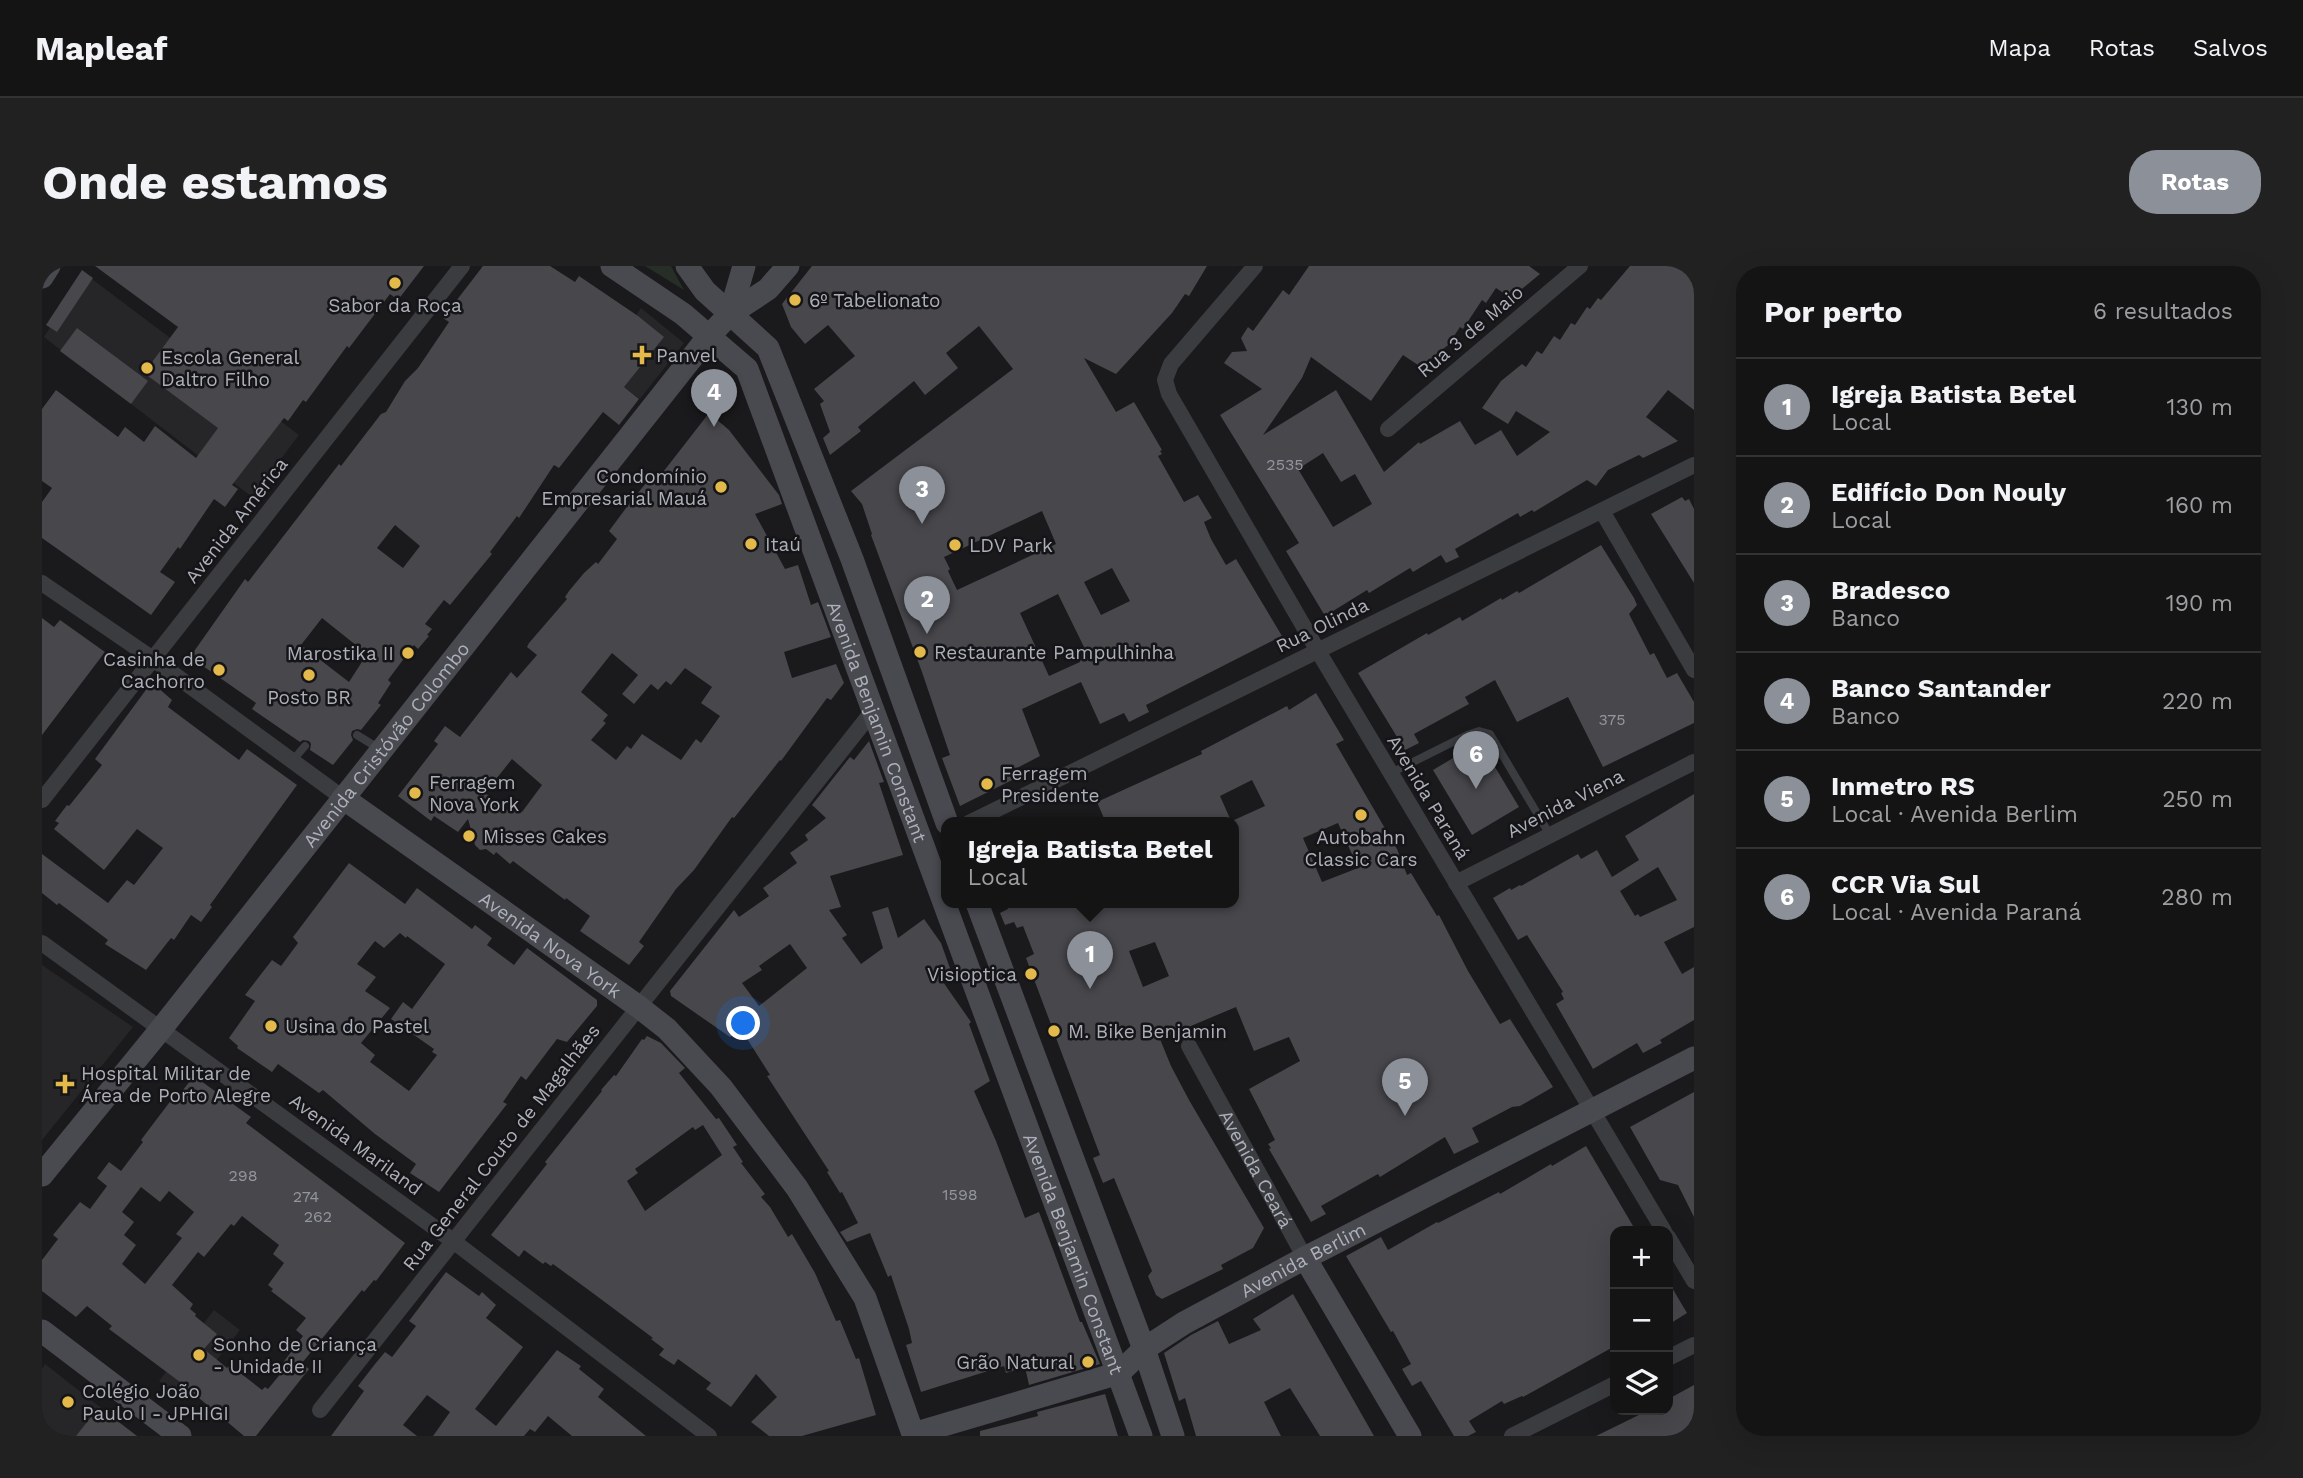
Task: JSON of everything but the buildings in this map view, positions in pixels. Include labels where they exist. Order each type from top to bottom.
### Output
[{"type":"main road","points":[[42,277],[49,266]]},
{"type":"main road","name":"Avenida Benjamin Constant","points":[[612,266],[683,314],[747,369],[941,897]]},
{"type":"main road","name":"Avenida Benjamin Constant","points":[[687,266],[705,291],[768,348],[852,559],[945,817]]},
{"type":"main road","name":"Avenida Cristóvão Colombo","points":[[730,314],[744,266]]},
{"type":"main road","name":"Avenida Cristóvão Colombo","points":[[42,1175],[709,336],[730,314],[768,289],[788,266]]},
{"type":"main road","name":"Avenida Nova York","points":[[343,798],[639,1007],[667,1029],[721,1087],[797,1188],[865,1298],[910,1435]]},
{"type":"main road","name":"Avenida Benjamin Constant","points":[[945,908],[1141,1436]]},
{"type":"main road","name":"Avenida Benjamin Constant","points":[[978,908],[1144,1349],[1173,1436]]},
{"type":"main road","name":"Avenida Berlim","points":[[910,1435],[1119,1373],[1144,1349],[1184,1323],[1694,1058]]},
{"type":"main road","name":"Avenida Ceará","points":[[1305,1258],[1410,1436]]},
{"type":"main road","points":[[42,1331],[180,1436]]},
{"type":"street","name":"Avenida América","points":[[42,800],[462,266]]},
{"type":"street","name":"Avenida Paraná","points":[[1255,266],[1171,364],[1165,380],[1169,394],[1318,651],[1661,1226]]},
{"type":"street","name":"Rua 3 de Maio","points":[[1388,429],[1580,266]]},
{"type":"street","name":"Rua Olinda","points":[[981,817],[1694,465]]},
{"type":"street","points":[[1602,511],[1694,670]]},
{"type":"street","name":"Avenida Nova York","points":[[42,583],[153,659],[343,798]]},
{"type":"street","name":"Rua General Couto de Magalhães","points":[[320,1410],[872,712]]},
{"type":"street","name":"Avenida Viena","points":[[1456,883],[1694,762]]},
{"type":"street","name":"Avenida Mariland","points":[[42,943],[453,1241],[709,1436]]},
{"type":"street","name":"Avenida Ceará","points":[[1189,1046],[1305,1258]]},
{"type":"street","points":[[1673,1245],[1694,1281]]},
{"type":"street","points":[[1673,1356],[1694,1345]]},
{"type":"street","points":[[1512,1436],[1610,1387]]},
{"type":"lane","points":[[1391,774],[1467,735],[1479,731],[1490,734],[1550,835]]},
{"type":"lane","points":[[356,735],[381,750]]},
{"type":"lane","points":[[293,760],[305,746]]},
{"type":"shaded area","points":[[645,266],[671,266],[684,290]]},
{"type":"shaded area","name":"Escola General Daltro Filho","points":[[84,273],[299,435],[252,497],[44,337]]},
{"type":"shaded area","name":"Panvel","points":[[641,308],[684,343],[640,399],[600,369]]},
{"type":"shaded area","name":"Hospital Militar de Área de Porto Alegre","points":[[42,965],[133,1027],[42,1140]]},
{"type":"shaded area","name":"Sonho de Criança - Unidade II","points":[[214,1310],[240,1330],[185,1401],[159,1381]]},
{"type":"shaded area","name":"Colégio João Paulo I - JPHIGI","points":[[45,1364],[137,1436],[42,1436],[42,1369]]},
{"type":"place","name":"Sabor da Roça","points":[[395,283]]},
{"type":"place","name":"6º Tabelionato","points":[[795,300]]},
{"type":"place","name":"Panvel","points":[[642,355]]},
{"type":"place","name":"Escola General Daltro Filho","points":[[147,368]]},
{"type":"place","name":"Banco Santander","points":[[714,427]]},
{"type":"place","name":"Condomínio Empresarial Mauá","points":[[721,487]]},
{"type":"place","name":"Bradesco","points":[[922,524]]},
{"type":"place","name":"Itaú","points":[[751,544]]},
{"type":"place","name":"LDV Park","points":[[955,545]]},
{"type":"place","name":"Edifício Don Nouly","points":[[927,634]]},
{"type":"place","name":"Restaurante Pampulhinha","points":[[920,652]]},
{"type":"place","name":"Marostika II","points":[[408,653]]},
{"type":"place","name":"Casinha de Cachorro","points":[[219,670]]},
{"type":"place","name":"Posto BR","points":[[309,675]]},
{"type":"place","name":"Ferragem Presidente","points":[[987,784]]},
{"type":"place","name":"CCR Via Sul","points":[[1476,789]]},
{"type":"place","name":"Ferragem Nova York","points":[[415,793]]},
{"type":"place","name":"Autobahn Classic Cars","points":[[1361,815]]},
{"type":"place","name":"Misses Cakes","points":[[469,836]]},
{"type":"place","name":"Visioptica","points":[[1031,974]]},
{"type":"place","name":"Igreja Batista Betel","points":[[1090,989]]},
{"type":"place","name":"Usina do Pastel","points":[[271,1026]]},
{"type":"place","name":"M. Bike Benjamin","points":[[1054,1031]]},
{"type":"place","name":"Hospital Militar de Área de Porto Alegre","points":[[65,1084]]},
{"type":"place","name":"Inmetro RS","points":[[1405,1116]]},
{"type":"place","name":"Sonho de Criança - Unidade II","points":[[199,1355]]},
{"type":"place","name":"Grão Natural","points":[[1088,1362]]},
{"type":"place","name":"Colégio João Paulo I - JPHIGI","points":[[68,1402]]}]
